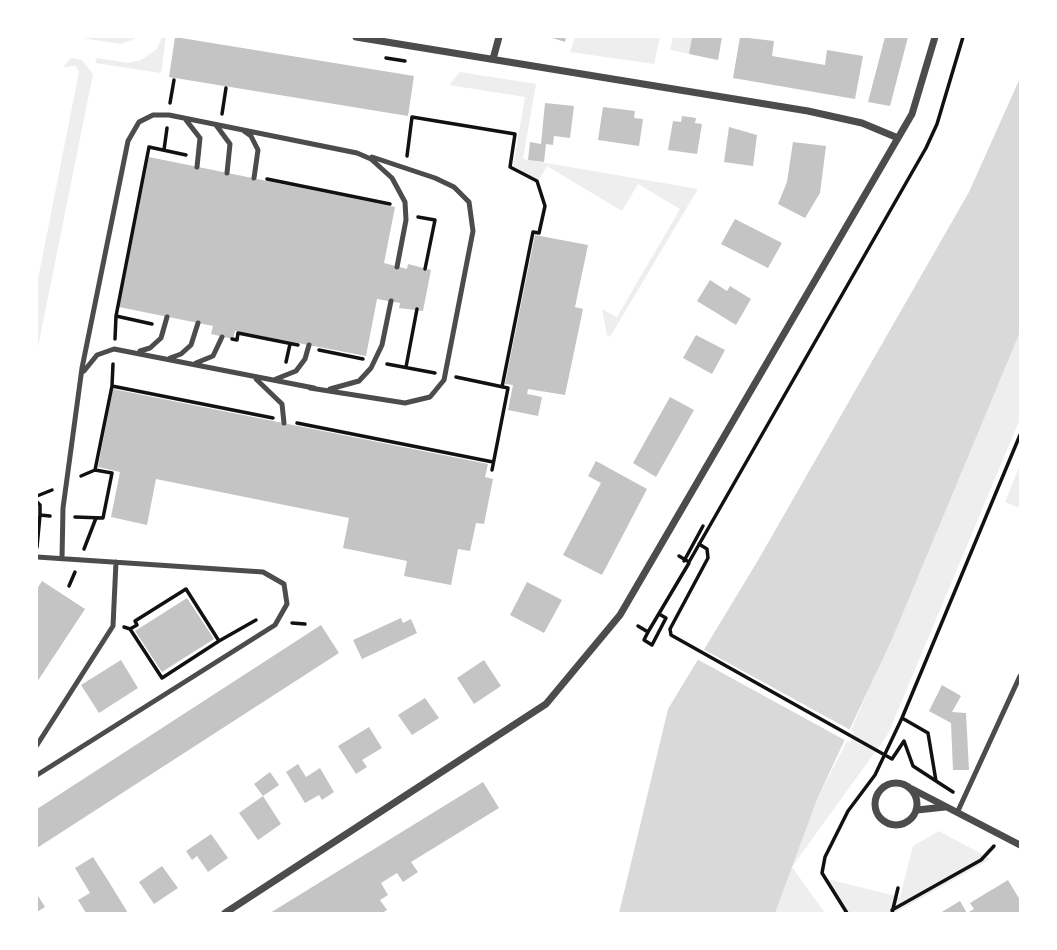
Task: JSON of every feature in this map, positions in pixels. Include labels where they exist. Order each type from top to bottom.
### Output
[{"type":"street","points":[[356,37],[808,111],[862,123],[898,138]]},
{"type":"street","points":[[493,59],[499,37]]},
{"type":"street","points":[[225,913],[546,705],[620,615],[898,138],[918,99],[935,37]]},
{"type":"street","points":[[908,786],[916,797],[916,810],[908,822],[895,825],[878,814],[876,800],[882,789],[894,783],[908,786],[1020,845]]},
{"type":"street","points":[[916,810],[946,807]]},
{"type":"lane","points":[[62,559],[63,516],[81,380],[130,134],[146,118],[161,114],[357,153],[406,167],[454,187],[469,202],[473,231],[444,380],[430,397],[405,403],[310,388],[114,349],[97,355],[87,365],[81,380]]},
{"type":"lane","points":[[178,117],[190,122],[198,132],[201,144],[197,167]]},
{"type":"lane","points":[[208,123],[224,132],[230,144],[227,173]]},
{"type":"lane","points":[[237,129],[245,131],[256,143],[254,178]]},
{"type":"lane","points":[[357,153],[380,165],[402,193],[407,220],[397,267]]},
{"type":"lane","points":[[310,388],[333,389],[351,385],[365,375],[379,352],[391,301]]},
{"type":"lane","points":[[130,351],[144,351],[156,344],[163,333],[167,317]]},
{"type":"lane","points":[[160,357],[174,357],[187,350],[194,339],[198,323]]},
{"type":"lane","points":[[186,363],[207,360],[217,351],[222,337]]},
{"type":"lane","points":[[266,379],[282,378],[296,371],[305,359],[309,345]]},
{"type":"lane","points":[[243,374],[260,381],[275,394],[284,409],[286,422]]},
{"type":"lane","points":[[37,556],[263,572],[284,584],[287,604],[275,625],[37,775]]},
{"type":"lane","points":[[37,745],[113,626],[116,562]]},
{"type":"lane","points":[[957,813],[1020,676]]},
{"type":"path","points":[[686,562],[699,544],[926,148],[937,124],[963,37]]},
{"type":"path","points":[[406,167],[412,117],[515,134],[510,167],[537,181],[545,206],[539,233],[533,232],[502,387]]},
{"type":"path","points":[[116,316],[149,147],[199,158]]},
{"type":"path","points":[[256,169],[267,172],[266,179],[400,206],[402,193]]},
{"type":"path","points":[[406,368],[417,309]]},
{"type":"path","points":[[40,515],[103,518],[113,473],[95,470],[112,386],[276,418]]},
{"type":"path","points":[[286,422],[494,462]]},
{"type":"path","points":[[847,913],[822,873],[822,864],[848,811],[875,775],[885,755],[1020,435]]},
{"type":"path","points":[[37,502],[40,505],[37,556]]},
{"type":"path","points":[[659,614],[666,618],[652,645],[644,640],[704,527]]},
{"type":"path","points":[[671,635],[670,629],[708,558],[707,549],[699,544]]},
{"type":"path","points":[[679,556],[686,562]]},
{"type":"path","points":[[117,625],[130,629],[162,678],[219,641],[186,589],[135,621],[137,625],[130,629]]},
{"type":"path","points":[[638,626],[648,632]]},
{"type":"path","points":[[661,630],[892,759],[904,741],[913,766],[965,798]]},
{"type":"path","points":[[902,718],[928,733],[936,781]]},
{"type":"path","points":[[892,911],[981,860],[1003,836]]},
{"type":"path","points":[[892,911],[898,888]]},
{"type":"shaded area","points":[[76,37],[139,37],[121,44]]},
{"type":"shaded area","points":[[162,37],[166,37],[161,73],[95,63],[97,58],[128,63],[141,60],[157,49]]},
{"type":"shaded area","points":[[575,37],[660,37],[654,64],[570,52]]},
{"type":"shaded area","points":[[673,37],[692,37],[689,54],[670,50]]},
{"type":"shaded area","points":[[71,58],[82,60],[93,74],[37,352],[37,284],[79,72],[76,66],[63,67]]},
{"type":"shaded area","points":[[460,72],[536,84],[523,159],[698,189],[610,337],[607,335],[602,309],[617,317],[680,209],[638,184],[622,211],[547,166],[539,180],[513,166],[525,97],[449,85]]},
{"type":"shaded area","points":[[1020,78],[1020,332],[892,639],[818,797],[775,913],[619,913],[668,709],[757,562],[969,192]]},
{"type":"shaded area","points":[[1020,332],[1020,419],[888,734],[792,867],[818,797],[844,747]]},
{"type":"shaded area","points":[[1020,465],[1020,508],[1005,502]]},
{"type":"shaded area","points":[[939,831],[991,859],[895,913],[850,913],[827,879],[900,897],[913,846]]},
{"type":"shaded area","points":[[792,867],[825,913],[775,913]]},
{"type":"pier","points":[[701,648],[854,732],[850,743],[695,658]]},
{"type":"building","points":[[175,37],[414,76],[408,116],[169,77]]},
{"type":"building","points":[[549,37],[566,37],[565,42]]},
{"type":"building","points":[[692,37],[722,37],[718,60],[689,54]]},
{"type":"building","points":[[740,37],[774,41],[772,56],[825,65],[827,50],[863,56],[855,99],[733,78]]},
{"type":"building","points":[[885,37],[908,37],[890,106],[868,102]]},
{"type":"building","points":[[545,103],[574,106],[570,138],[554,136],[553,145],[546,144],[544,162],[528,160],[530,142],[541,144]]},
{"type":"building","points":[[603,107],[635,111],[634,118],[643,119],[639,146],[598,140]]},
{"type":"building","points":[[682,116],[696,118],[695,123],[702,124],[697,154],[668,150],[673,121],[681,122]]},
{"type":"building","points":[[729,127],[757,135],[753,166],[724,162]]},
{"type":"building","points":[[793,142],[826,146],[820,193],[805,218],[778,204],[787,182]]},
{"type":"building","points":[[149,157],[395,207],[384,263],[407,269],[408,264],[431,270],[423,311],[399,308],[400,303],[377,299],[366,356],[235,331],[233,339],[211,334],[213,326],[119,307]]},
{"type":"building","points":[[735,219],[782,243],[768,268],[721,244]]},
{"type":"building","points":[[535,235],[588,245],[575,307],[583,309],[565,395],[528,389],[527,394],[542,397],[538,416],[508,410],[513,385],[505,384]]},
{"type":"building","points":[[710,280],[727,291],[730,286],[751,299],[736,325],[697,301]]},
{"type":"building","points":[[696,335],[725,350],[712,374],[683,358]]},
{"type":"building","points":[[113,389],[488,464],[485,477],[493,479],[484,524],[476,523],[470,551],[458,549],[451,585],[404,576],[407,561],[343,548],[349,518],[156,479],[147,525],[111,517],[120,472],[98,467]]},
{"type":"building","points":[[670,397],[694,410],[656,477],[633,463]]},
{"type":"building","points":[[596,461],[647,489],[602,575],[563,555],[601,483],[588,476]]},
{"type":"building","points":[[42,581],[85,609],[37,682],[37,589]]},
{"type":"building","points":[[527,582],[562,600],[544,633],[510,615]]},
{"type":"building","points":[[187,598],[214,639],[162,672],[135,631]]},
{"type":"building","points":[[401,618],[403,623],[411,619],[417,633],[362,659],[353,640]]},
{"type":"building","points":[[321,625],[339,653],[37,848],[37,809]]},
{"type":"building","points":[[121,660],[138,688],[99,713],[81,685]]},
{"type":"building","points":[[484,660],[501,686],[474,704],[457,678]]},
{"type":"building","points":[[942,685],[961,696],[952,712],[966,713],[969,770],[953,770],[951,723],[929,711]]},
{"type":"building","points":[[425,698],[439,718],[412,735],[398,715]]},
{"type":"building","points":[[369,727],[382,748],[362,760],[367,767],[356,774],[338,746]]},
{"type":"building","points":[[298,764],[306,777],[320,768],[334,792],[322,800],[319,795],[305,803],[286,772]]},
{"type":"building","points":[[270,772],[279,785],[263,796],[254,784]]},
{"type":"building","points":[[483,782],[499,808],[411,862],[418,872],[403,882],[397,873],[381,883],[388,895],[380,900],[387,910],[382,913],[270,913]]},
{"type":"building","points":[[263,796],[281,824],[258,840],[239,813]]},
{"type":"building","points":[[211,834],[228,858],[208,872],[197,856],[192,860],[186,851]]},
{"type":"building","points":[[93,857],[128,913],[86,913],[78,900],[90,893],[75,868]]},
{"type":"building","points":[[162,866],[178,888],[154,904],[139,882]]},
{"type":"building","points":[[1008,880],[1020,900],[1020,913],[967,913],[974,909],[970,903]]},
{"type":"building","points":[[37,894],[45,907],[37,912]]},
{"type":"building","points":[[960,901],[967,913],[940,913]]}]
